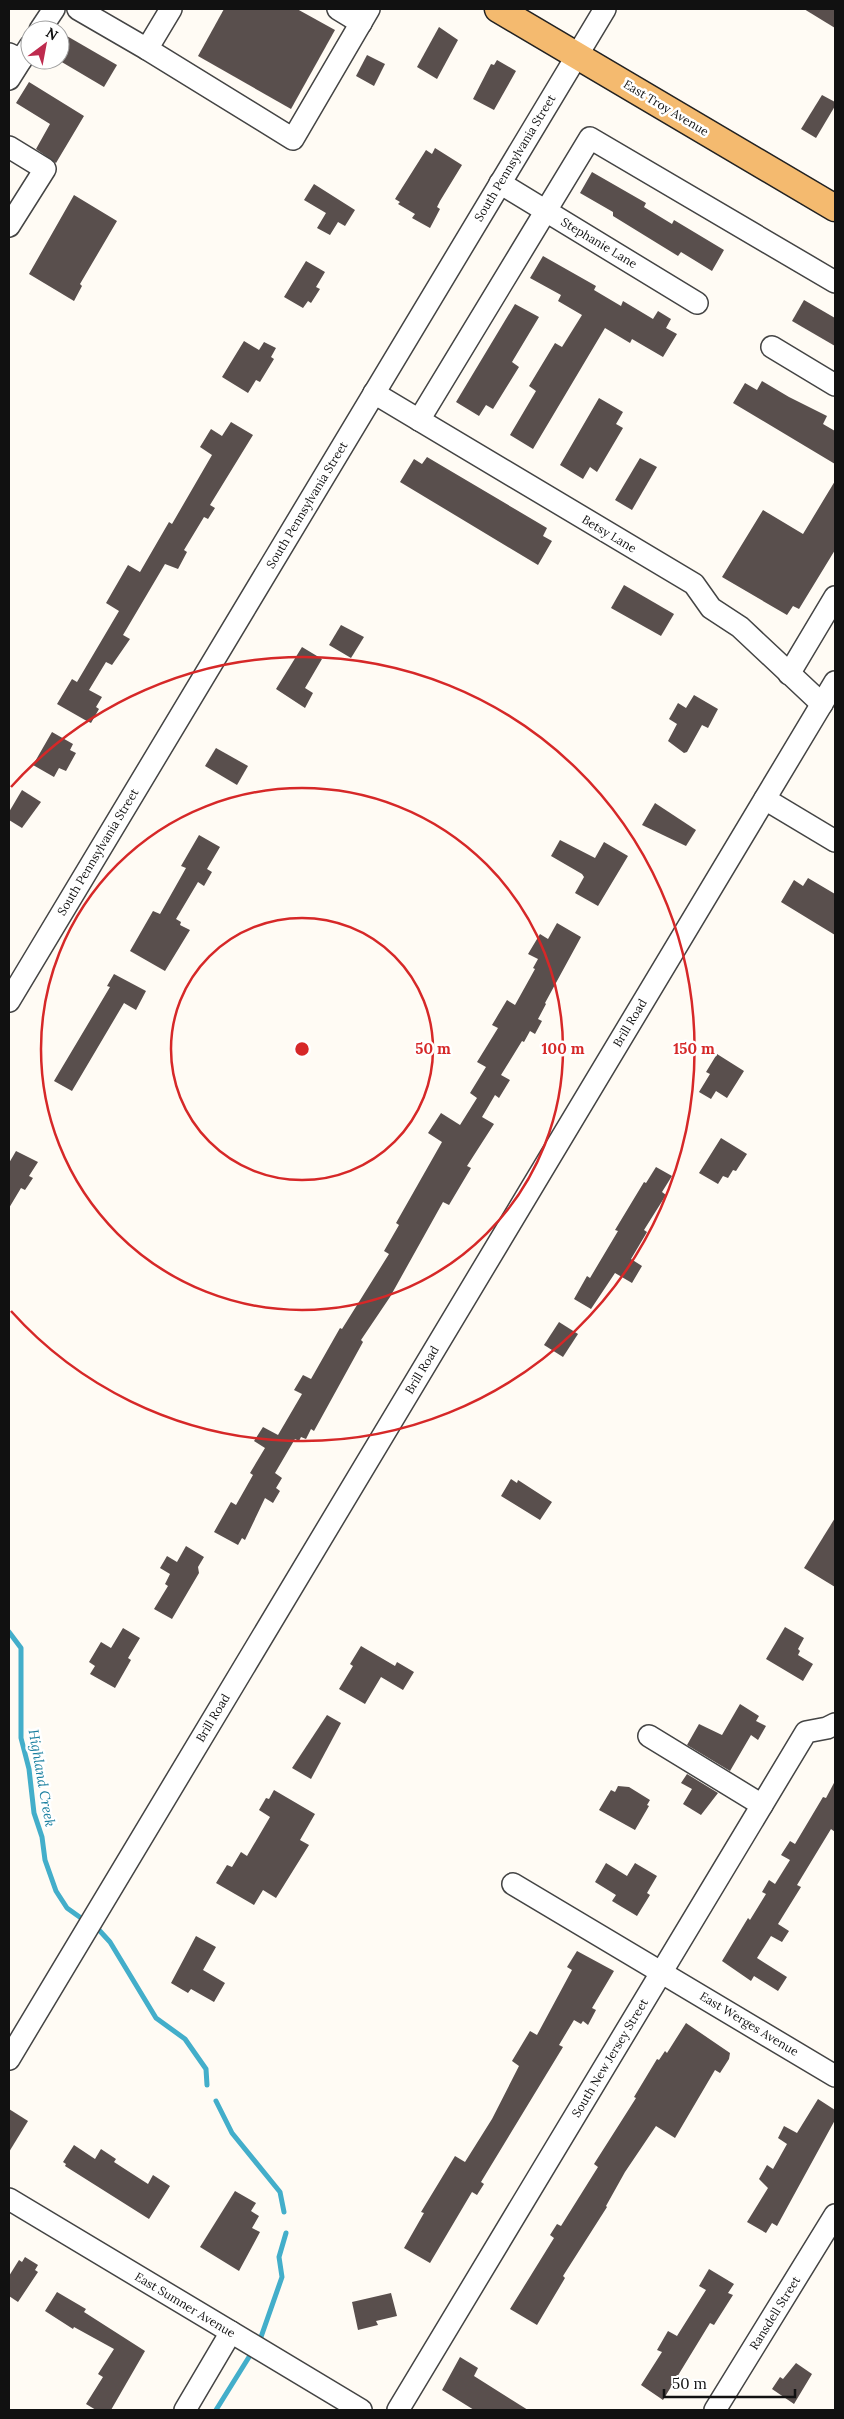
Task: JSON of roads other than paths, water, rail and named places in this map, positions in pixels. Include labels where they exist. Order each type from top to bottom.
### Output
[{"type":"main road","name":"East Troy Avenue","points":[[498,9],[835,208]]},
{"type":"street","points":[[47,20],[54,9]]},
{"type":"street","points":[[78,9],[293,139],[365,16],[338,9]]},
{"type":"street","points":[[146,50],[171,9]]},
{"type":"street","name":"South Pennsylvania Street","points":[[9,1001],[604,9]]},
{"type":"street","points":[[9,79],[20,53]]},
{"type":"street","points":[[419,420],[590,138],[835,282]]},
{"type":"street","points":[[9,147],[45,169],[9,226]]},
{"type":"street","name":"Stephanie Lane","points":[[500,183],[697,303]]},
{"type":"street","points":[[772,347],[835,385]]},
{"type":"street","name":"Betsy Lane","points":[[374,393],[694,584],[711,608],[740,627],[822,704]]},
{"type":"street","points":[[790,674],[835,597]]},
{"type":"street","name":"Brill Road","points":[[9,2059],[835,682]]},
{"type":"street","points":[[765,799],[835,841]]},
{"type":"street","name":"South New Jersey Street","points":[[398,2410],[806,1732],[827,1728],[835,1724]]},
{"type":"street","points":[[649,1736],[762,1805]]},
{"type":"street","name":"East Werges Avenue","points":[[513,1884],[662,1971],[835,2076]]},
{"type":"street","name":"East Sumner Avenue","points":[[9,2199],[362,2410]]},
{"type":"street","name":"Ransdell Street","points":[[715,2410],[835,2215]]},
{"type":"street","points":[[185,2410],[231,2332]]},
{"type":"waterway","name":"Highland Creek","points":[[9,1632],[21,1648],[21,1738],[29,1769],[34,1813],[42,1837],[45,1860],[56,1891],[67,1908],[81,1918]]},
{"type":"waterway","name":"Highland Creek","points":[[99,1930],[110,1942],[156,2018],[185,2039],[206,2069],[207,2085]]},
{"type":"waterway","name":"Highland Creek","points":[[216,2101],[232,2133],[280,2192],[284,2212]]},
{"type":"waterway","name":"Highland Creek","points":[[261,2337],[282,2277],[279,2257],[286,2233]]},
{"type":"waterway","name":"Highland Creek","points":[[216,2410],[249,2357]]}]
